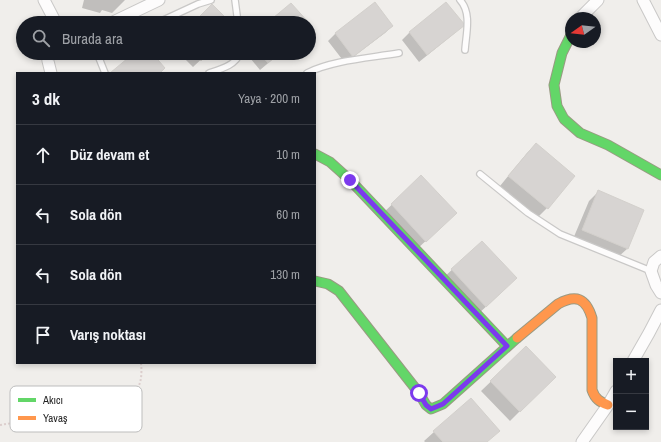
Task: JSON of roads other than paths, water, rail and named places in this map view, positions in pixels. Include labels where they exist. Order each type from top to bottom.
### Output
[{"type":"street","points":[[44,0],[52,16]]},
{"type":"street","points":[[125,16],[158,0]]},
{"type":"street","points":[[586,12],[598,0]]},
{"type":"street","points":[[643,0],[661,35]]},
{"type":"street","points":[[49,10],[49,16]]},
{"type":"street","points":[[565,47],[562,53],[554,85],[557,106],[564,119],[580,133],[608,145],[661,175]]},
{"type":"street","points":[[48,60],[51,72]]},
{"type":"street","points":[[316,154],[325,158],[350,180],[507,346]]},
{"type":"street","points":[[661,256],[654,262],[651,271],[656,285],[661,293]]},
{"type":"street","points":[[316,281],[331,285],[339,291],[419,393],[426,405],[431,409],[443,404],[507,346],[558,304],[564,300],[572,298],[580,299],[590,309],[592,318],[592,390],[597,401],[608,405]]},
{"type":"street","points":[[635,358],[650,333],[661,310]]},
{"type":"street","points":[[582,442],[614,394]]},
{"type":"lane","points":[[172,16],[198,4],[211,0]]},
{"type":"lane","points":[[235,0],[237,16]]},
{"type":"lane","points":[[460,0],[466,8],[468,16],[465,50]]},
{"type":"lane","points":[[309,72],[337,63],[399,53]]},
{"type":"lane","points":[[100,60],[105,72]]},
{"type":"lane","points":[[212,72],[237,60]]},
{"type":"lane","points":[[480,174],[528,213],[560,234],[651,271]]}]
